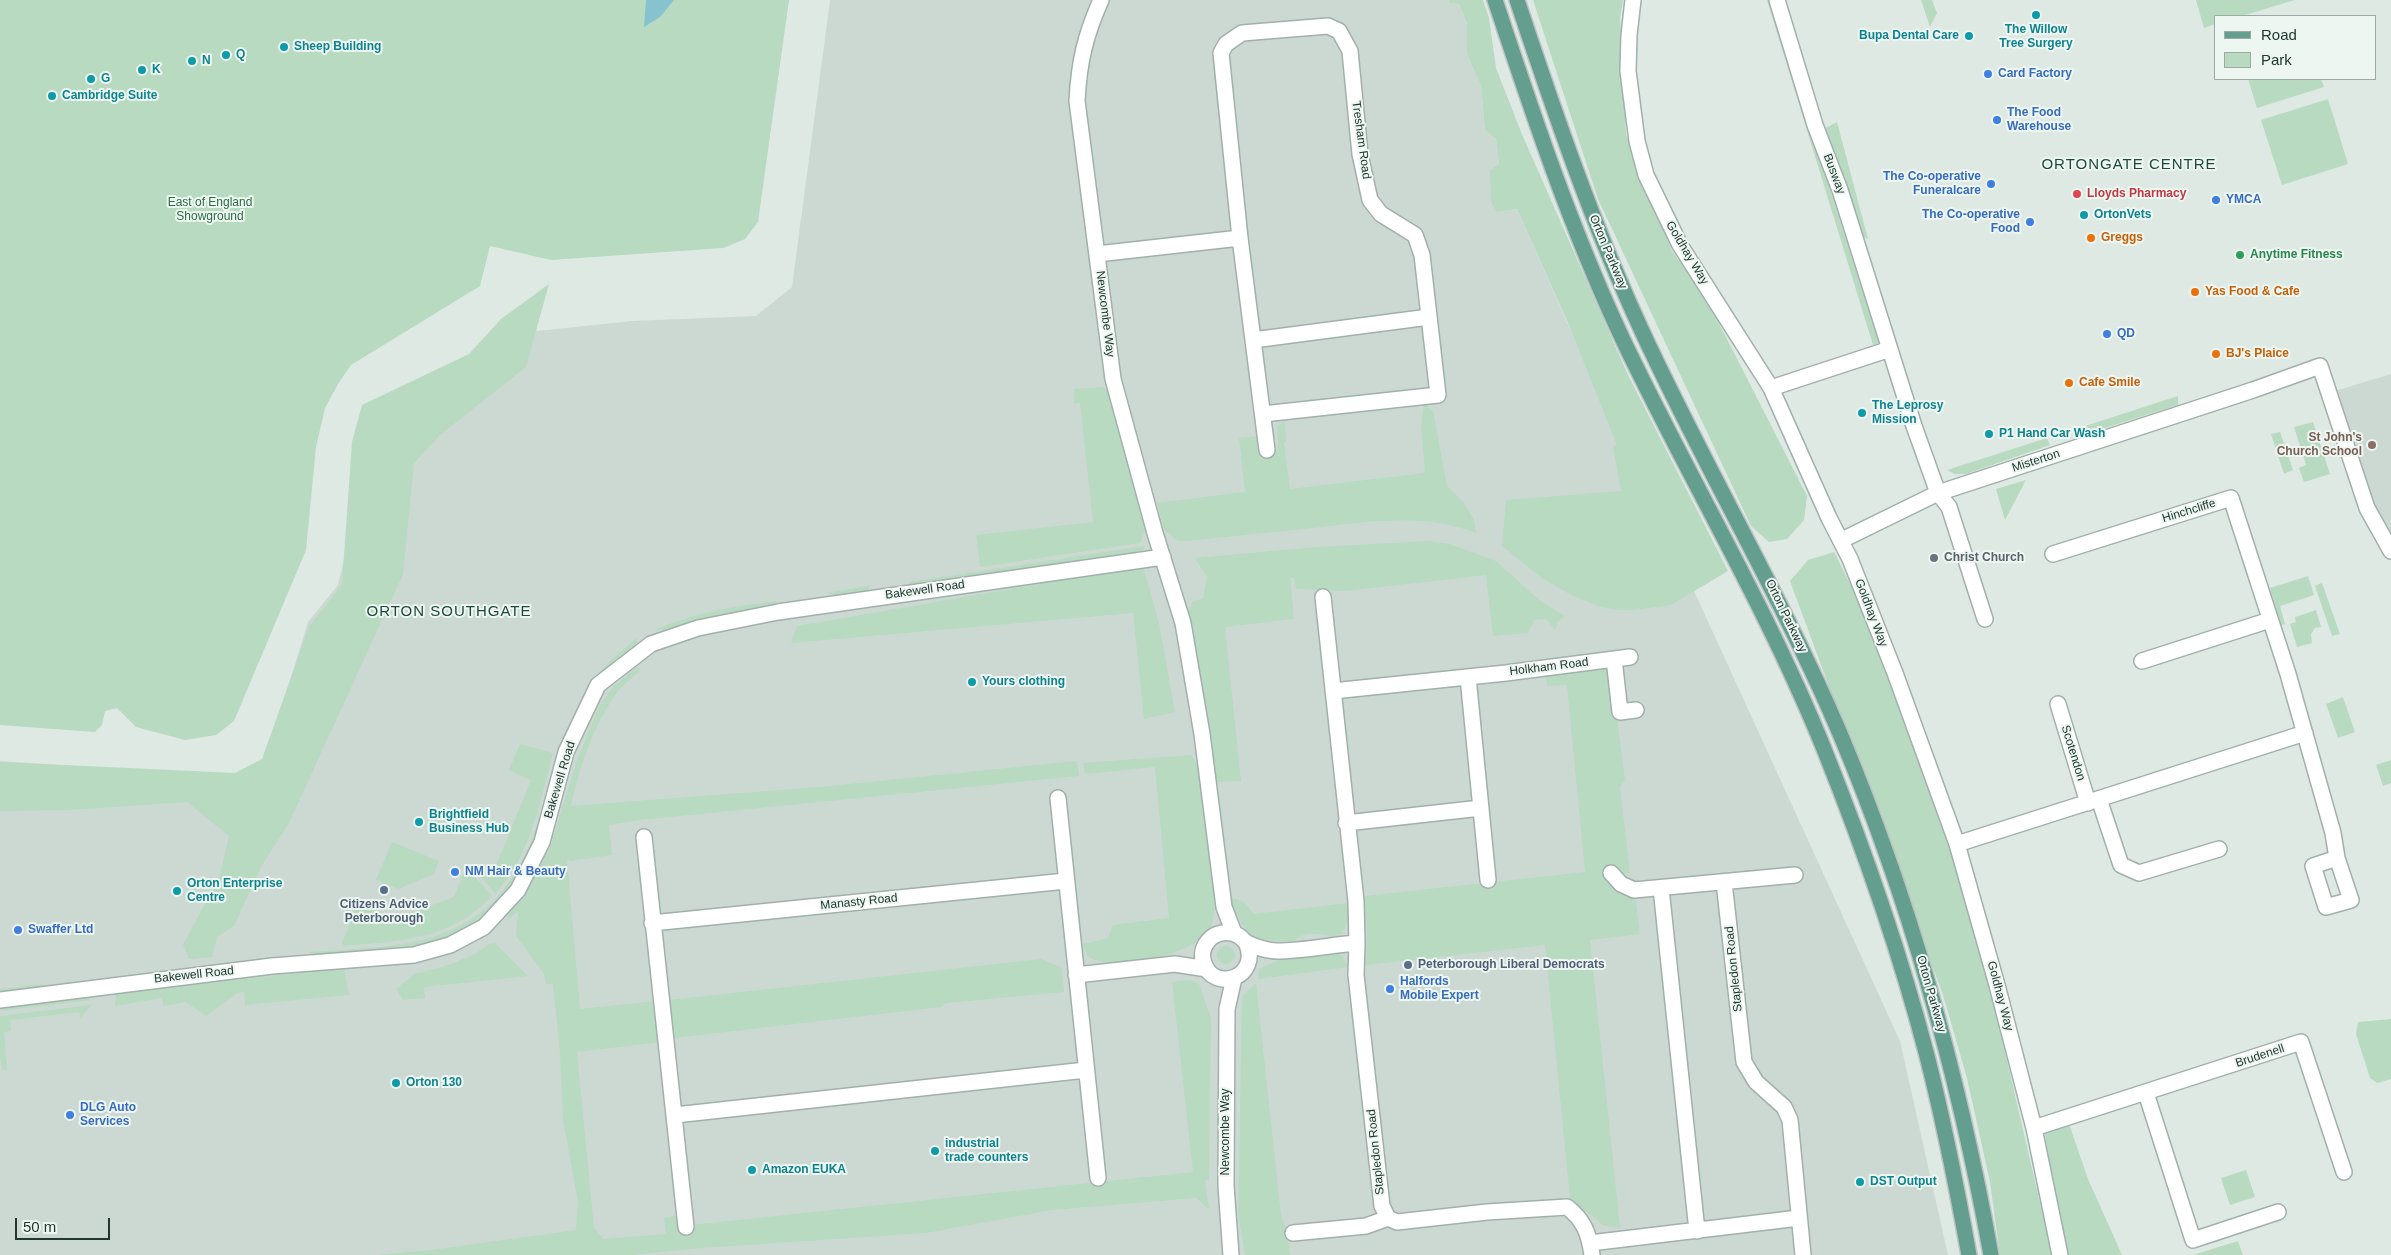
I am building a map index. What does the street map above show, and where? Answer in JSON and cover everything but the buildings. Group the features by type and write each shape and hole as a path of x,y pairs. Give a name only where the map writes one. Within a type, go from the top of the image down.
{"main road":[{"name":"Orton Parkway","path":"1495,0 1527,97 1594,274 1658,412 1729,547 1782,655 1823,746 1858,837 1904,977 1926,1054 1954,1177 1969,1255"},
{"name":"Orton Parkway","path":"1517,0 1580,182 1614,267 1677,404 1801,645 1842,738 1877,830 1907,914 1947,1050 1976,1175 1991,1255"}],"street":[{"name":"Newcombe Way","path":"1101,0 1087,32 1079,72 1077,101 1113,379 1155,533 1183,623 1202,734 1224,907"},
{"name":"Goldhay Way","path":"1633,0 1628,71 1637,141 1646,175 1680,245 1771,388 1829,518 1842,540 1895,673 1958,844 2034,1128 2060,1255"},
{"name":"Busway","path":"1777,0 1815,125 1840,190 1914,426 1938,493 1949,507 1985,619"},
{"name":"Tresham Road","path":"1263,414 1438,395 1422,255 1415,235 1381,214 1370,200 1360,154 1350,51 1340,31 1328,26 1242,33 1226,44 1222,53 1240,238 1267,450"},
{"path":"1097,254 1240,238"},
{"path":"1253,340 1429,317"},
{"path":"1771,388 1890,348"},
{"name":"Misterton","path":"1842,540 1938,493 2253,390 2320,366 2367,508 2391,551"},
{"name":"Hinchcliffe","path":"2053,554 2231,498 2305,733 2333,832 2337,858"},
{"name":"Bakewell Road","path":"0,1000 272,966 398,957 450,946 484,927 518,890 542,842 566,752 598,685 651,644 698,628 778,612 1163,557"},
{"path":"1224,907 1234,933 1246,942 1275,951 1357,943 1356,901 1346,823 1323,597"},
{"path":"2142,661 2270,620"},
{"name":"Holkham Road","path":"1333,690 1468,677 1630,657"},
{"path":"1614,659 1620,712 1636,710"},
{"path":"1468,677 1488,880"},
{"name":"Scotendon","path":"2058,704 2094,801"},
{"path":"1958,844 2305,733"},
{"path":"1058,798 1098,1178"},
{"path":"2094,801 2121,865 2139,873 2218,849"},
{"path":"1346,823 1481,808"},
{"path":"644,836 686,1227"},
{"path":"1611,873 1621,884 1634,890 1795,875"},
{"name":"Manasty Road","path":"652,923 1066,881"},
{"name":"Stapledon Road","path":"1724,882 1744,1062 1756,1082 1784,1106 1790,1120 1803,1255"},
{"path":"1661,888 1697,1230"},
{"path":"1211,973 1203,962 1209,941 1224,907"},
{"path":"1175,964 1222,932 1234,933"},
{"path":"1240,973 1250,958 1246,942"},
{"name":"Stapledon Road","path":"1357,943 1356,974 1382,1206 1388,1218"},
{"path":"1076,974 1175,964 1211,973 1226,979 1240,973 1275,951"},
{"name":"Newcombe Way","path":"1211,973 1227,1009"},
{"name":"Newcombe Way","path":"1231,1255 1226,1186 1227,1009 1240,973"},
{"name":"Brudenell","path":"2034,1128 2301,1042 2344,1172"},
{"path":"675,1115 1086,1070"},
{"path":"2146,1093 2193,1240 2278,1212"},
{"path":"1293,1234 1366,1226 1388,1218 1398,1222 1487,1212 1567,1207 1578,1216 1587,1229 1591,1249 1697,1230 1799,1218"}],"shaded area":[{"path":"830,0 1448,0 1449,3 1459,4 1467,24 1467,54 1481,86 1485,130 1496,139 1499,164 1497,212 1517,209 1682,582 1694,591 1900,1041 1948,1255 0,1255 0,761 227,776 259,781 308,622 338,585 378,412 527,332 632,321 756,316 792,287"},
{"name":"St John's Church School","path":"2391,374 2391,535 2372,499 2335,391"}],"green space":[{"name":"East of England Showground","path":"0,0 789,0 758,222 745,239 723,248 551,260 490,246 480,286 351,365 325,408 316,447 306,550 234,721 216,735 185,740 136,727 117,708 105,711 102,725 95,732 0,725"},
{"path":"1448,0 1483,0 1489,18 1496,68 1521,132 1628,375 1728,571 1671,605 1634,610 1618,610 1598,606 1573,596 1542,578 1502,546 1506,500 1621,491 1613,447 1617,445 1568,323 1517,209 1497,212 1491,202 1490,170 1499,164 1496,139 1485,130 1481,86 1467,54 1467,24 1459,4 1449,3"},
{"path":"1533,0 1623,0 1620,18 1626,135 1672,251 1705,296 1807,496 1804,520 1787,539 1769,542 1751,526 1598,199"},
{"path":"1767,0 1770,0 1879,343 1873,345"},
{"path":"1921,0 1932,0 1937,13 1930,27"},
{"path":"2196,0 2295,0 2245,15 2214,15 2214,24 2204,28"},
{"path":"2248,80 2321,80 2324,87 2257,108"},
{"path":"2328,99 2348,164 2282,185 2261,120"},
{"path":"1837,122 1868,239 1860,235 1824,129"},
{"path":"549,284 526,367 440,435 414,463 403,574 289,823 262,865 234,926 217,937 212,957 189,959 183,945 220,875 229,836 187,802 70,810 0,811 0,762 235,773 262,759 309,627 342,584 352,442 362,405 469,354 501,319"},
{"path":"1104,387 1110,396 1139,503 1147,524 1140,543 980,567 976,535 1093,522 1080,403 1074,404 1074,389"},
{"path":"2178,396 2178,405 2082,435 2079,428"},
{"path":"1424,403 1433,411 1447,486 1464,503 1474,520 1476,533 1436,523 1395,520 1187,541 1178,541 1164,529 1157,503 1245,492 1239,438 1260,436 1264,452 1278,450 1277,427 1285,420 1286,442 1284,442 1290,489 1425,473 1421,425"},
{"path":"2313,422 2330,474 2304,482 2299,468 2306,465 2294,427"},
{"path":"2280,432 2293,470 2284,474 2271,434"},
{"path":"2047,438 2050,445 1966,474 1955,474 1947,470"},
{"path":"2026,480 2005,520 1996,489"},
{"path":"1429,541 1450,544 1496,561 1539,600 1565,616 1558,621 1555,630 1546,619 1534,620 1528,633 1493,636 1486,575 1346,591 1296,589 1294,578 1290,577 1294,619 1225,627 1241,781 1215,782 1205,701 1187,614 1193,601 1203,599 1207,577 1195,558 1317,547"},
{"path":"1144,546 1144,549 1136,553 909,587 909,582"},
{"path":"1834,552 1895,673 1957,844 2052,1255 2000,1255 1990,1182 1967,1078 1943,995 1790,581 1808,560"},
{"path":"1143,566 1159,623 1175,712 1144,719 1133,613 791,643 797,626"},
{"path":"2308,576 2314,595 2280,606 2285,624 2281,625 2270,588"},
{"path":"2322,583 2340,634 2332,636 2315,586"},
{"path":"869,586 869,592 843,596 826,593"},
{"path":"777,601 773,606 688,622 665,631 657,629 701,614"},
{"path":"2316,610 2321,627 2315,628 2311,634 2312,643 2297,647 2290,624 2296,622 2295,617"},
{"path":"637,638 637,645 569,734 559,740 567,730 590,684 609,663"},
{"path":"1610,665 1625,780 1620,787 1630,873 1605,875 1615,888 1635,897 1640,934 1590,940 1620,1228 1603,1225 1570,1198 1545,945 1366,965 1367,930 1364,896 1585,872 1567,685 1547,686 1546,672"},
{"path":"637,667 640,670 615,695 600,721 578,777 571,806 819,787 1077,761 1079,776 640,820 609,825 612,855 570,861 567,859 580,1009 656,1001 661,1042 577,1052 594,1228 603,1239 666,1234 664,1218 679,1215 681,1226 1193,1172 1172,982 1190,980 1199,984 1211,1019 1209,1180 1205,1180 1209,1209 1196,1198 1052,1210 926,1233 702,1248 632,1255 377,1255 431,1250 576,1230 578,1202 563,1120 560,1054 553,984 546,984 544,974 516,936 518,911 508,920 508,913 526,892 550,848 577,760 599,707 612,688"},
{"path":"2343,697 2355,732 2338,738 2326,704"},
{"path":"520,744 553,753 533,828 526,845 507,878 495,893 471,865 493,873 531,780 509,770"},
{"path":"1191,755 1200,769 1212,854 1214,903 1213,921 1209,932 1199,941 1167,955 1128,962 1111,963 1095,960 1087,956 1083,944 1108,938 1113,925 1169,918 1155,767 1085,774 1083,763"},
{"path":"556,758 559,765 547,812 539,839 530,858 506,894 492,910 476,923 458,935 438,943 417,948 315,956 308,952 408,943 438,935 465,923 490,905 511,880 529,846 541,813"},
{"path":"2391,760 2391,783 2383,786 2376,765"},
{"path":"392,842 439,861 434,874 398,889 376,880"},
{"path":"466,867 492,896 476,911 459,922 441,930 403,940 341,946 358,903 394,919 454,897"},
{"path":"1229,897 1244,902 1254,914 1348,903 1347,921 1343,931 1337,935 1303,935 1294,941 1266,940 1251,935 1246,930"},
{"path":"495,943 528,976 424,987 425,998 403,1000 396,989 414,974 449,965 475,954 489,944"},
{"path":"1226,946 1232,949 1235,955 1232,961 1226,964 1220,961 1217,955 1220,949"},
{"path":"1332,952 1341,955 1349,967 1258,979 1259,969 1285,957"},
{"path":"1041,959 1062,968 1064,992 946,1003 941,1007 674,1038 669,1000"},
{"path":"344,968 349,995 245,1005 244,992 237,993 206,1016 186,1002 163,1006 162,998 115,1006 116,993"},
{"path":"1256,983 1281,1215 1287,1231 1290,1255 1245,1255 1238,1214 1242,997"},
{"path":"43,984 37,988 0,993 0,989"},
{"path":"83,995 91,1000 0,1011 0,1006"},
{"path":"91,1005 81,1018 79,1012 10,1020 11,1031 4,1032 7,1070 2,1070 0,1016"},
{"path":"2391,1019 2391,1079 2377,1083 2370,1078 2356,1034 2358,1022"},
{"path":"2069,1124 2088,1179 2122,1255 2068,1255 2060,1225 2045,1135 2048,1129"},
{"path":"2246,1170 2255,1197 2230,1205 2221,1178"},
{"path":"2238,1241 2243,1255 2193,1255"}],"water":[{"path":"646,0 674,0 660,17 644,27"}],"place":[{"name":"The Willow Tree Surgery","path":"2036,15"},
{"name":"Bupa Dental Care","path":"1969,36"},
{"name":"Sheep Building","path":"284,47"},
{"name":"Q","path":"226,55"},
{"name":"N","path":"192,61"},
{"name":"K","path":"142,70"},
{"name":"Card Factory","path":"1988,74"},
{"name":"G","path":"91,79"},
{"name":"Cambridge Suite","path":"52,96"},
{"name":"The Food Warehouse","path":"1997,120"},
{"name":"The Co-operative Funeralcare","path":"1991,184"},
{"name":"Lloyds Pharmacy","path":"2077,194"},
{"name":"YMCA","path":"2216,200"},
{"name":"OrtonVets","path":"2084,215"},
{"name":"The Co-operative Food","path":"2030,222"},
{"name":"Greggs","path":"2091,238"},
{"name":"Anytime Fitness","path":"2240,255"},
{"name":"Yas Food & Cafe","path":"2195,292"},
{"name":"QD","path":"2107,334"},
{"name":"BJ's Plaice","path":"2216,354"},
{"name":"Cafe Smile","path":"2069,383"},
{"name":"The Leprosy Mission","path":"1862,413"},
{"name":"P1 Hand Car Wash","path":"1989,434"},
{"name":"St John's Church School","path":"2372,445"},
{"name":"Christ Church","path":"1934,558"},
{"name":"Yours clothing","path":"972,682"},
{"name":"Brightfield Business Hub","path":"419,822"},
{"name":"NM Hair & Beauty","path":"455,872"},
{"name":"Citizens Advice Peterborough","path":"384,890"},
{"name":"Orton Enterprise Centre","path":"177,891"},
{"name":"Swaffer Ltd","path":"18,930"},
{"name":"Peterborough Liberal Democrats","path":"1408,965"},
{"name":"Halfords Mobile Expert","path":"1390,989"},
{"name":"Orton 130","path":"396,1083"},
{"name":"DLG Auto Services","path":"70,1115"},
{"name":"industrial trade counters","path":"935,1151"},
{"name":"Amazon EUKA","path":"752,1170"},
{"name":"DST Output","path":"1860,1182"}],"district":[{"name":"ORTONGATE CENTRE","path":"2129,165"},
{"name":"ORTON SOUTHGATE","path":"449,612"}]}
